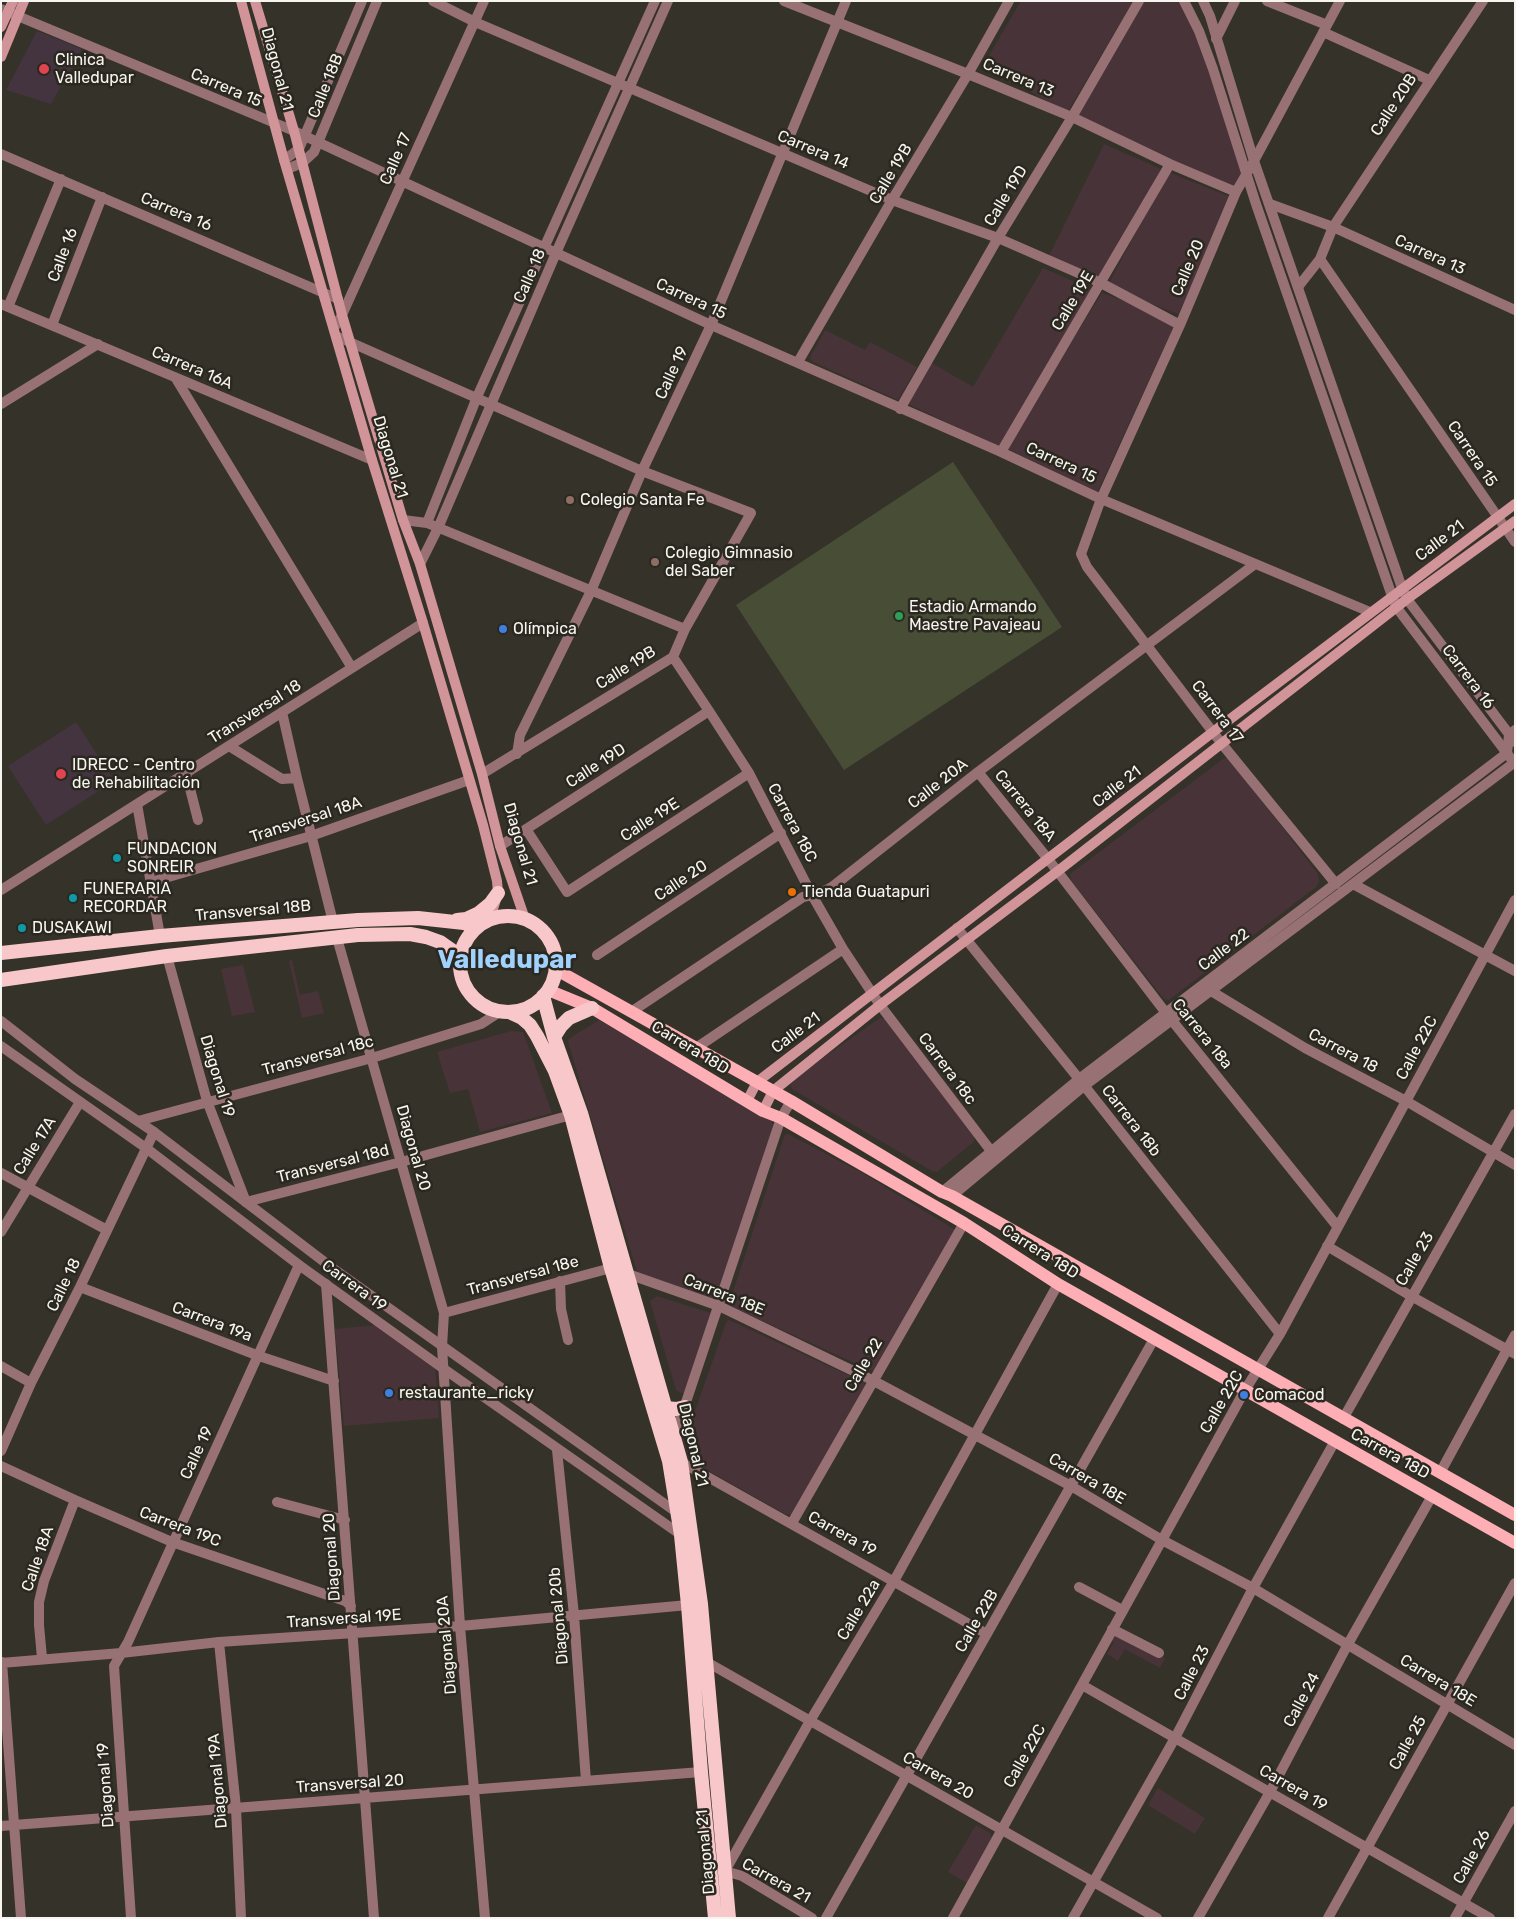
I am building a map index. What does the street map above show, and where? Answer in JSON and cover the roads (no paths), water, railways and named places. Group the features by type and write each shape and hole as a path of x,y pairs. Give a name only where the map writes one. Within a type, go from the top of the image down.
{"highway":[{"path":"452,921 466,919 479,913 490,904 498,893"},
{"path":"505,916 525,919 536,925 548,939 555,956 556,969 546,993 533,1004 522,1010 505,1012 489,1008 478,1002 469,993 463,982 460,956 466,940 481,924 505,916"},
{"name":"Transversal 18B","path":"1,954 160,936 333,922 418,918 481,924"},
{"path":"1,980 167,956 337,938 410,934 440,942 460,956"},
{"name":"Diagonal 21","path":"546,993 554,1037 581,1113 626,1274 675,1436 676,1512 681,1535 688,1605 715,1918"},
{"path":"554,1037 569,1018 592,1008"},
{"name":"Diagonal 21","path":"505,1012 522,1018 530,1025 555,1071 571,1115 611,1268 675,1461 690,1522 701,1604 704,1661 729,1918"},
{"path":"666,1408 676,1409 685,1407"}],"main road":[{"path":"1,27 13,1"},
{"path":"1,57 9,12 24,1"},
{"name":"Diagonal 21","path":"241,1 274,124 372,460 424,623 497,881 498,893"},
{"name":"Diagonal 21","path":"255,1 299,149 342,315 403,520 420,564 482,774 500,846 525,919"},
{"name":"Calle 21","path":"747,1101 757,1082 1370,612 1515,504"},
{"name":"Calle 21","path":"762,1110 773,1091 880,1005 1058,871 1408,599 1515,521"},
{"path":"481,924 493,909 498,893"},
{"name":"Carrera 18D","path":"556,969 773,1091 947,1194 1515,1516"},
{"name":"Carrera 18D","path":"546,993 592,1008 762,1110 781,1118 964,1224 1058,1284 1515,1543"}],"street":[{"name":"Calle 18B","path":"299,149 362,1"},
{"name":"Calle 18B","path":"286,164 302,162 311,156 319,142 377,1"},
{"name":"Carrera 14","path":"433,1 475,22 892,200 998,238 1101,283 1180,325"},
{"name":"Calle 17","path":"335,332 484,1"},
{"name":"Calle 18","path":"427,523 478,397 655,1"},
{"name":"Calle 18","path":"420,564 438,528 556,253 668,1"},
{"name":"Carrera 13","path":"784,1 1072,117 1170,164 1236,192"},
{"name":"Calle 19","path":"517,754 520,735 591,591 642,471 711,325 846,1"},
{"name":"Calle 19B","path":"798,362 1009,1"},
{"name":"Calle 19D","path":"900,409 998,238 1072,117 1139,1"},
{"name":"Carrera 16","path":"1184,1 1206,50 1246,174 1397,608 1515,763"},
{"name":"Carrera 16","path":"1203,1 1254,161 1402,588 1408,599 1513,736"},
{"path":"1216,39 1235,1"},
{"path":"1267,1 1429,80"},
{"name":"Calle 20","path":"1081,554 1101,499 1180,325 1236,192 1340,1"},
{"name":"Calle 20B","path":"1298,287 1320,259 1333,227 1483,1"},
{"name":"Carrera 15","path":"9,12 319,142 711,325 1001,452 1101,499 1370,612"},
{"path":"286,164 299,149"},
{"name":"Carrera 16","path":"1,154 338,299"},
{"name":"Calle 19E","path":"1001,452 1170,164"},
{"path":"5,305 61,179"},
{"name":"Calle 16","path":"52,325 102,197"},
{"name":"Carrera 13","path":"1270,204 1333,227 1515,310"},
{"name":"Carrera 15","path":"1320,259 1515,542"},
{"name":"Carrera 16A","path":"5,305 372,460"},
{"path":"335,332 350,341 478,397 491,405 642,471"},
{"path":"1,404 98,344"},
{"path":"175,377 352,668"},
{"name":"Calle 19B","path":"482,774 673,657 685,629 750,513 642,471"},
{"path":"403,520 427,523 685,629"},
{"name":"Carrera 17","path":"1081,554 1087,567 1222,744 1336,884"},
{"name":"Calle 20A","path":"631,1012 803,897 832,887 978,772 1255,564"},
{"name":"Transversal 18","path":"1,890 424,623"},
{"name":"Carrera 18C","path":"673,657 749,774 812,895 843,949 880,1005"},
{"name":"Calle 19D","path":"500,846 709,711"},
{"path":"282,712 333,922"},
{"path":"1507,753 1513,736"},
{"path":"230,746 282,779 297,778"},
{"name":"Calle 22","path":"947,1194 991,1151 1169,1017 1336,884 1507,753"},
{"name":"Calle 22","path":"1169,1017 1211,991 1515,763"},
{"name":"Carrera 18A","path":"978,772 1048,859"},
{"path":"186,773 198,820"},
{"name":"Calle 19E","path":"526,829 567,892 749,774"},
{"name":"Transversal 18A","path":"150,882 311,836 469,780"},
{"path":"137,804 160,936"},
{"name":"Calle 20","path":"597,955 781,833"},
{"name":"Carrera 18a","path":"1048,859 1169,1017 1337,1226"},
{"path":"1353,884 1515,971"},
{"name":"Calle 22C","path":"953,1918 1244,1390 1280,1334 1484,954 1515,900"},
{"name":"Carrera 18b","path":"957,928 1280,1334"},
{"name":"Diagonal 20","path":"337,938 444,1313 442,1348 444,1370"},
{"path":"696,1048 843,949"},
{"name":"Diagonal 19","path":"167,956 208,1101 246,1202"},
{"name":"Carrera 18","path":"1211,991 1305,1048 1406,1101 1515,1165"},
{"name":"Carrera 18c","path":"880,1005 991,1151"},
{"name":"Transversal 18c","path":"138,1121 372,1058 481,1024 505,1012"},
{"name":"Carrera 19","path":"1,1021 75,1079 154,1132 331,1267 442,1348 690,1522"},
{"name":"Carrera 19","path":"1,1046 146,1148 299,1265 444,1370 693,1543"},
{"name":"Calle 22","path":"947,1194 1082,1083"},
{"path":"675,1436 781,1118 790,1101"},
{"name":"Calle 17A","path":"1,1232 80,1102"},
{"name":"Calle 23","path":"1343,1419 1410,1296 1515,1114"},
{"name":"Transversal 18d","path":"246,1202 571,1115"},
{"name":"Calle 18","path":"1,1451 31,1383 80,1287 154,1132"},
{"path":"1,1173 107,1230"},
{"name":"Calle 22","path":"792,1523 872,1380 964,1224"},
{"path":"1327,1246 1410,1296 1510,1352"},
{"name":"Calle 19","path":"121,1653 259,1356 299,1265"},
{"name":"Carrera 18E","path":"611,1268 719,1306 872,1380 976,1434 1071,1486 1162,1540 1253,1588 1515,1744"},
{"name":"Transversal 18e","path":"444,1313 611,1268"},
{"path":"560,1281 561,1308 568,1340"},
{"name":"Diagonal 20","path":"326,1284 374,1918"},
{"name":"Calle 22a","path":"725,1871 810,1721 894,1581 1058,1284"},
{"name":"Carrera 19a","path":"80,1287 259,1356 334,1381"},
{"path":"1440,1473 1510,1352 1515,1335"},
{"name":"Calle 22B","path":"826,1918 1154,1339"},
{"path":"1,1366 31,1383"},
{"name":"Diagonal 20A","path":"444,1370 460,1626 485,1918"},
{"name":"Calle 23","path":"1073,1918 1175,1738 1253,1588 1336,1442"},
{"name":"Diagonal 20b","path":"558,1450 574,1615 586,1781"},
{"name":"Carrera 19","path":"675,1461 792,1523 987,1634"},
{"name":"Carrera 19C","path":"1,1466 172,1542 345,1601 351,1606"},
{"name":"Calle 24","path":"1198,1918 1270,1792 1348,1644 1432,1496"},
{"name":"Calle 18A","path":"42,1658 39,1602 44,1581 75,1500"},
{"path":"277,1502 345,1520"},
{"name":"Calle 25","path":"1328,1918 1515,1583"},
{"path":"1079,1587 1122,1610"},
{"name":"Transversal 19E","path":"2,1662 121,1653 219,1642 460,1626 688,1605"},
{"path":"1112,1629 1159,1654"},
{"name":"Diagonal 19A","path":"219,1642 236,1808 241,1918"},
{"name":"Diagonal 19","path":"121,1653 114,1666 131,1918"},
{"name":"Carrera 20","path":"704,1661 1157,1918"},
{"path":"2,1662 21,1918"},
{"name":"Carrera 19","path":"1082,1685 1490,1918"},
{"name":"Transversal 20","path":"1,1826 701,1772"},
{"name":"Calle 26","path":"1455,1918 1515,1811"},
{"name":"Carrera 21","path":"725,1871 742,1876 812,1918"}],"place":[{"name":"Clinica Valledupar","path":"44,69"},
{"name":"Colegio Santa Fe","path":"570,500"},
{"name":"Colegio Gimnasio del Saber","path":"655,562"},
{"name":"Estadio Armando Maestre Pavajeau","path":"899,616"},
{"name":"Olímpica","path":"503,629"},
{"name":"IDRECC - Centro de Rehabilitación","path":"61,774"},
{"name":"FUNDACION SONREIR","path":"117,858"},
{"name":"Tienda Guatapuri","path":"792,892"},
{"name":"FUNERARIA RECORDAR","path":"73,898"},
{"name":"DUSAKAWI","path":"22,928"},
{"name":"restaurante_ricky","path":"389,1393"},
{"name":"Comacod","path":"1244,1395"}],"district":[{"name":"Valledupar","path":"507,960"}]}
